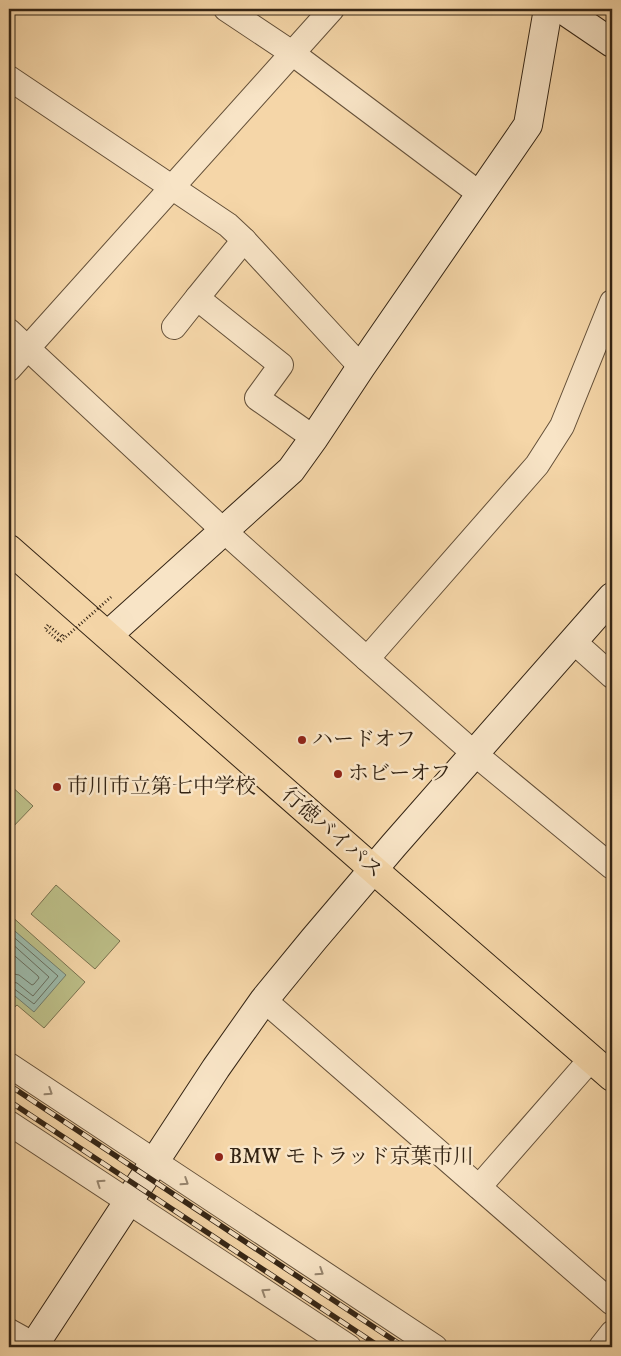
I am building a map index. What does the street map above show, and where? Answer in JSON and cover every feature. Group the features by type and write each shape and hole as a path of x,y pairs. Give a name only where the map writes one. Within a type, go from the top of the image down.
{"main road":[{"name":"行徳バイパス","path":"9,549 612,1077"}],"street":[{"path":"226,9 292,53 480,194"},
{"path":"9,370 332,9"},
{"path":"108,636 290,470 314,438 528,125 548,9"},
{"path":"562,9 612,43"},
{"path":"9,78 228,225 361,367"},
{"path":"174,327 244,240"},
{"path":"197,298 281,364 257,398 314,438"},
{"path":"367,659 536,464 562,426 612,302"},
{"path":"9,331 224,531 367,659 475,754 612,867"},
{"path":"9,1331 35,1347 216,1068 264,1000 373,869 612,597"},
{"path":"573,641 612,676"},
{"path":"264,1000 612,1303"},
{"path":"479,1187 592,1059"},
{"path":"9,1065 435,1347"},
{"path":"9,1123 349,1347"},
{"path":"601,1347 612,1333"}],"path":[{"path":"63,635 48,625 45,629 60,642 111,597"}],"green space":[{"path":"9,784 33,806 9,831"},
{"path":"56,885 120,941 95,969 31,914"},
{"path":"9,914 85,982 44,1028 17,1005 9,1012"}],"water":[{"path":"9,926 66,975 34,1012 9,991"}],"railway":[{"path":"9,1085 404,1347"},
{"path":"9,1101 380,1347"}],"place":[{"name":"ハードオフ","path":"302,740"},
{"name":"ホビーオフ","path":"338,774"},
{"name":"市川市立第七中学校","path":"57,787"},
{"name":"BMW モトラッド京葉市川","path":"219,1157"}]}
